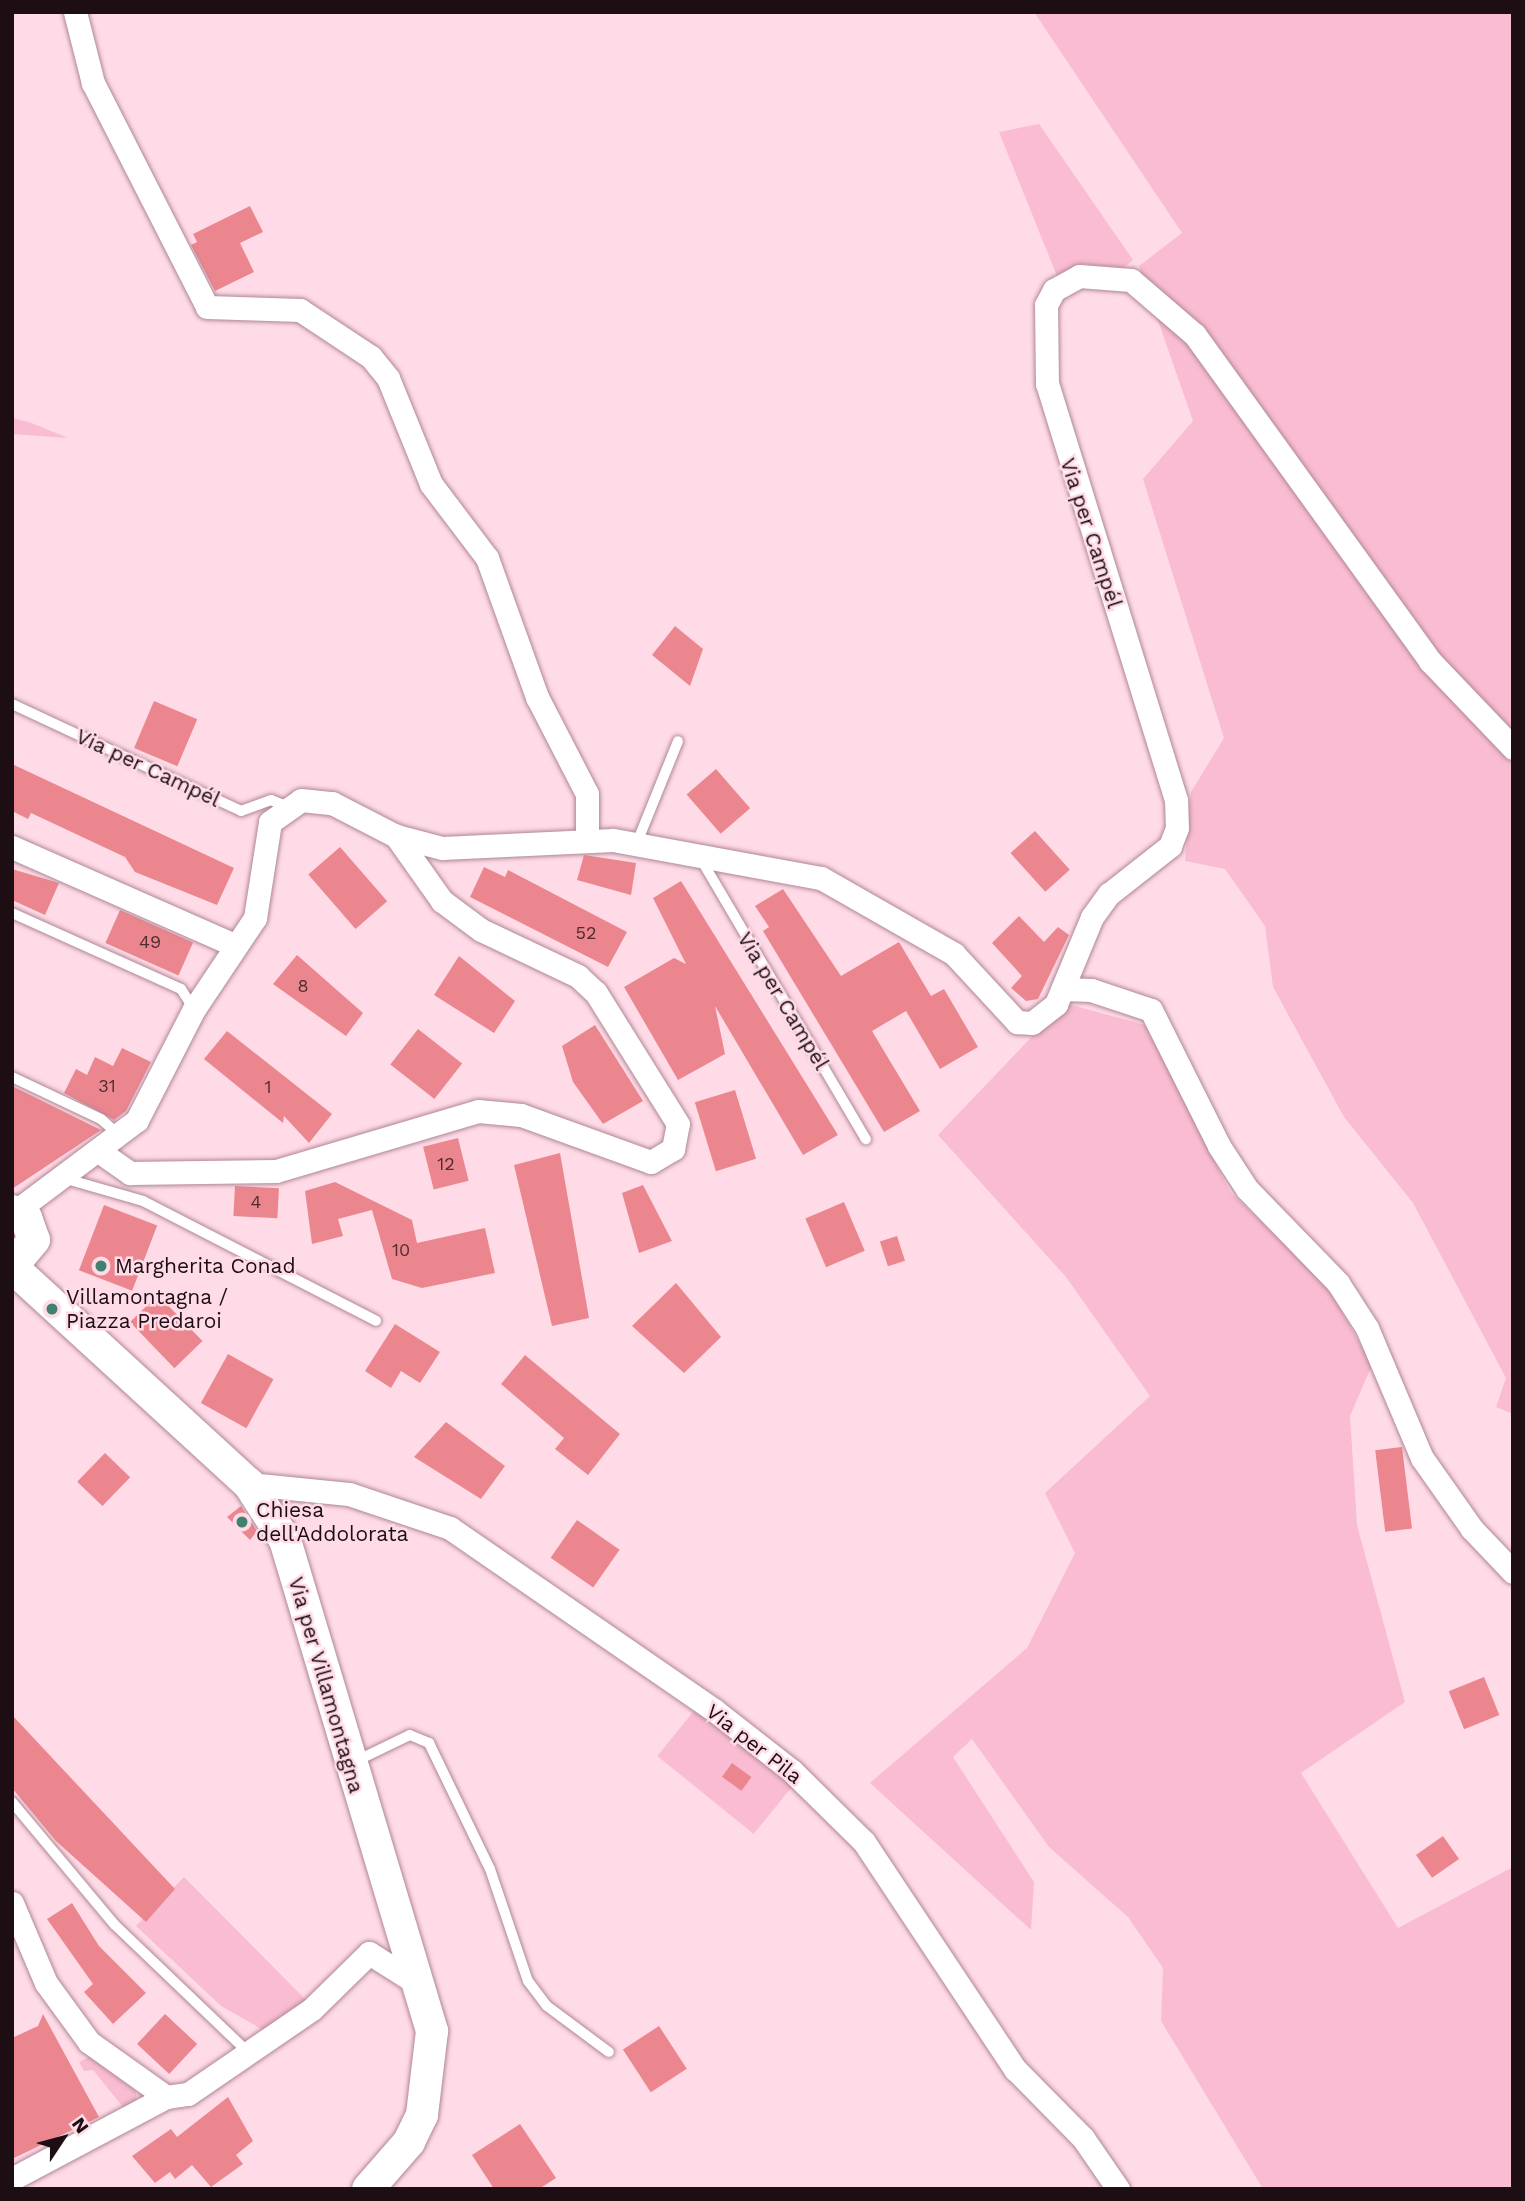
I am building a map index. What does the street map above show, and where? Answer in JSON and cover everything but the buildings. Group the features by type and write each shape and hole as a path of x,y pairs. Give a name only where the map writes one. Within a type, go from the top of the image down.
{"street":[{"path":"75,12 93,83 208,307 299,310 371,357 388,378 431,484 487,558 537,697 587,794 587,839"},
{"name":"Via per Campél","path":"286,806 313,799 332,803 396,836 460,850 587,839 636,845 702,861 845,886 966,963 1017,1022 1032,1023 1063,989 1091,918 1109,894 1170,846 1177,828 1176,800 1047,384 1046,305 1068,281 1097,274 1131,280 1195,335 1422,651 1513,748"},
{"path":"12,1266 34,1240 14,1211 100,1152 120,1135 153,1095 194,1009 234,945 255,918 263,837 286,806"},
{"name":"Via per Campél","path":"100,1152 130,1173 276,1171 478,1111 522,1115 652,1162 673,1149 678,1124 596,993 578,976 481,930 442,901 396,836"},
{"path":"12,847 234,945"},
{"path":"1063,989 1091,990 1151,1010 1219,1146 1247,1189 1338,1283 1367,1328 1422,1458 1472,1530 1513,1572"},
{"name":"Via per Villamontagna","path":"12,1266 249,1484 285,1540 348,1765 421,1985 432,2031 422,2115 409,2143 368,2189"},
{"name":"Via per Pila","path":"249,1484 349,1494 450,1528 714,1710 792,1772 864,1842 1015,2069 1083,2138 1118,2189"},
{"path":"12,1903 46,1983 89,2042 166,2097"},
{"path":"12,2179 166,2097 188,2094 312,2009 369,1953 421,1985"}],"lane":[{"name":"Via per Campél","path":"12,704 241,811 271,800 286,806"},
{"path":"636,845 678,741"},
{"name":"Via per Campél","path":"702,861 866,1139"},
{"path":"12,914 181,989 194,1009"},
{"path":"12,1077 101,1119 120,1135"},
{"path":"63,1178 143,1201 376,1321"},
{"path":"348,1765 410,1735 429,1743 490,1869 528,1981 547,2006 609,2052"},
{"path":"12,1802 115,1925 248,2053"}],"shaded area":[{"path":"1034,12 1513,12 1513,1414 1496,1407 1506,1378 1413,1203 1344,1117 1273,987 1265,926 1225,869 1185,861 1191,792 1224,738 1143,479 1193,421 1139,266 1182,233"},
{"path":"1039,124 1133,260 1123,268 1083,264 1057,276 999,132"},
{"path":"12,418 29,422 68,438 12,434"},
{"path":"1064,1003 1145,1025 1230,1192 1326,1284 1372,1365 1350,1416 1357,1525 1405,1702 1301,1773 1398,1928 1513,1867 1513,2189 1263,2189 1161,2021 1163,1968 1128,1917 1049,1847 972,1739 953,1757 1034,1882 1031,1930 870,1783 1027,1648 1075,1553 1045,1493 1150,1396 1066,1277 938,1135"},
{"path":"697,1707 793,1785 754,1834 657,1756"},
{"path":"184,1877 306,2000 267,2032 221,2006 136,1926"},
{"path":"89,2057 136,2091 137,2103 127,2112 93,2070 84,2071 79,2062"}],"place":[{"name":"Margherita Conad","path":"101,1266"},
{"name":"Villamontagna / Piazza Predaroi","path":"52,1309"},
{"name":"Chiesa dell'Addolorata","path":"242,1522"}]}
